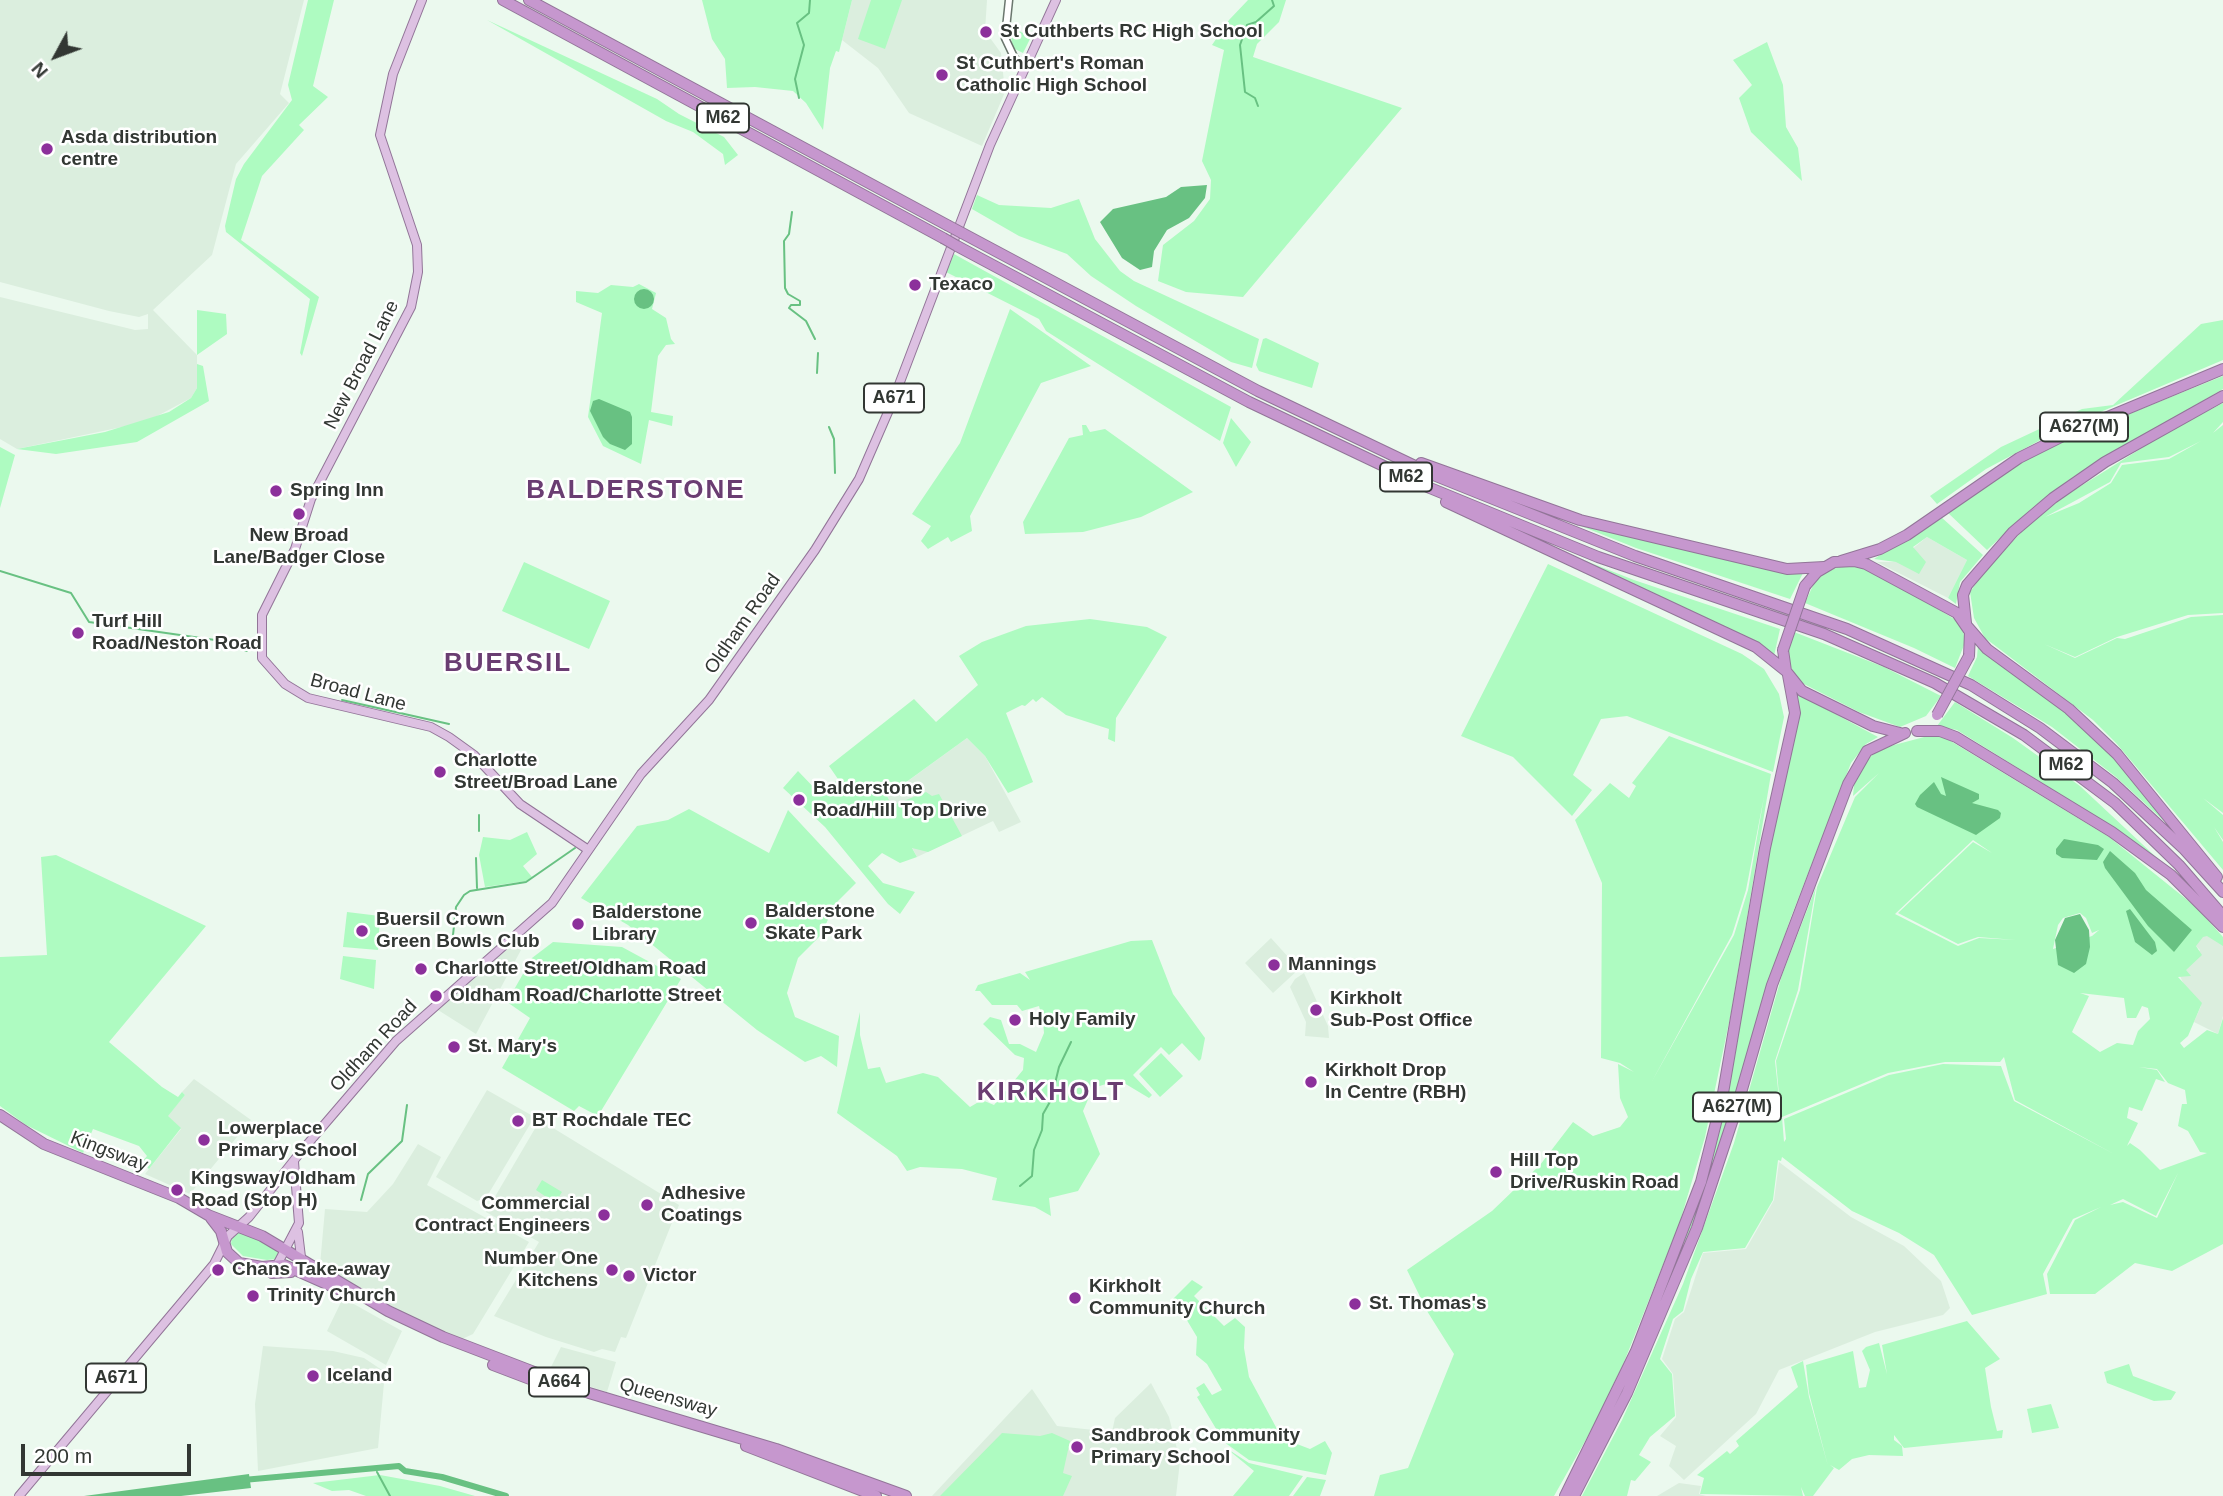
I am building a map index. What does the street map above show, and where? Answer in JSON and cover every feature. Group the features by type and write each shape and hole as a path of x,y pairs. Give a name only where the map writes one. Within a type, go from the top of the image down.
{"highway":[{"name":"M62","path":"503,0 957,246 1330,442 1429,493 1756,647 1787,673"},
{"name":"M62","path":"528,0 1258,391 1357,440 1533,517 1646,560 1837,625 1971,685 2040,728 2113,783 2183,848 2223,892"},
{"name":"A627(M)","path":"1564,1496 1636,1351 1700,1182 1722,1099 1765,848 1795,713 1783,650 1805,586 1824,567 1880,549 2019,458 2069,433 2223,369"},
{"name":"A627(M)","path":"1574,1496 1627,1393 1697,1228 1736,1110 1772,985 1848,784 1867,751 1905,733 1917,731 1937,715 1969,656 1971,638 1966,624 1963,595 1980,567 2002,545 2053,498 2105,462 2223,396"},
{"name":"M62","path":"1357,440 1580,520 1787,569 1824,567"},
{"name":"M62","path":"1330,442 1489,513 1598,557 1824,634 1936,683 2024,735 2115,803 2179,865 2223,916"},
{"path":"1841,561 1870,566 1952,608 1966,624"},
{"name":"M62","path":"1966,624 1987,649 2069,709 2117,754 2223,884"},
{"name":"A627(M)","path":"1787,673 1799,688 1817,698 1881,729 1905,733"},
{"name":"M62","path":"1917,731 1940,732 1956,737 2092,819 2171,875 2223,927"},
{"name":"Kingsway","path":"0,1115 44,1144 179,1198 208,1215 239,1226"},
{"path":"208,1215 220,1231 227,1252 238,1262"},
{"name":"Queensway","path":"239,1226 287,1249 418,1326 518,1368 631,1406 776,1449 906,1496"},
{"name":"Queensway","path":"238,1262 312,1275 417,1333 515,1374 590,1400 738,1443 876,1496"}],"main road":[{"name":"New Broad Lane","path":"311,499 411,307 418,272 417,244 380,135 393,74 422,0"},
{"name":"Oldham Road","path":"19,1495 214,1264 223,1242 276,1184 396,1041 552,903 641,774 709,700 815,550 859,479 1024,68 1056,0"},
{"name":"Broad Lane","path":"311,499 295,549 262,615 262,658 285,684 308,698 430,727 449,737 474,755 520,804 587,849"},
{"path":"295,1159 294,1184 301,1257"},
{"path":"276,1184 286,1180 294,1184"},
{"path":"275,1268 298,1229"},
{"path":"214,1264 224,1260 238,1262"}],"street":[{"path":"1009,0 1005,38 1014,57 1024,68"}],"shaded area":[{"path":"0,0 304,0 280,94 289,103 236,164 212,255 153,310 197,355 197,388 191,398 146,422 17,449 0,439 0,297 135,330 148,329 148,314 139,317 109,311 0,282"},
{"path":"308,0 334,0 313,86 328,97 299,125 304,130 262,176 241,240 319,297 302,356 300,353 310,299 226,232 225,226 236,179 244,164 292,100 288,85"},
{"path":"702,0 852,0 839,52 836,51 830,68 823,130 806,103 793,91 755,87 727,88 725,59 712,39"},
{"name":"St Cuthbert's Roman Catholic High School","path":"852,0 987,0 985,31 1001,53 1005,92 982,146 909,113 878,68 842,40"},
{"path":"871,0 902,0 885,49 858,39"},
{"path":"1248,0 1286,0 1279,22 1257,44 1253,57 1402,108 1243,297 1186,292 1158,281 1163,245 1194,221 1210,199 1211,180 1202,161 1224,50 1212,45 1229,20"},
{"path":"487,20 657,99 679,114 724,137 738,155 725,165 723,154 693,132 666,121"},
{"path":"1009,26 1031,37 1023,53 1013,48"},
{"path":"1767,42 1783,85 1786,127 1798,148 1802,181 1751,132 1739,98 1752,85 1733,60"},
{"path":"1207,185 1205,198 1189,218 1167,230 1154,251 1152,267 1140,270 1122,258 1100,222 1113,209 1166,197 1181,187"},
{"path":"977,195 999,205 1051,208 1079,199 1095,239 1120,271 1134,281 1259,339 1252,368 1231,362 1136,306 1091,276 1067,254 1019,236 972,209"},
{"path":"954,254 1231,407 1220,441 1046,331 1039,319 946,272"},
{"path":"639,284 656,293 652,309 666,318 671,339 675,344 666,345 658,356 651,412 673,416 672,426 649,420 641,464 603,446 588,417 602,313 576,302 576,291 598,293 611,285 633,287"},
{"path":"644,289 651,292 654,299 651,306 644,309 637,306 634,299 637,292"},
{"path":"1010,309 1091,366 1041,383 970,516 972,531 951,542 948,537 928,549 921,541 931,526 912,514 960,443"},
{"path":"197,310 226,314 227,334 197,355"},
{"path":"2223,320 2223,360 2065,427 1986,469 1937,504 1930,496 2001,447 2082,409 2113,405 2201,324"},
{"path":"1266,338 1319,363 1312,388 1259,371 1256,365 1263,339"},
{"path":"197,364 203,366 209,401 137,442 56,454 17,449 105,432 169,412 191,398 197,388"},
{"path":"2223,376 2223,389 2073,477 2032,508 1987,550 1946,511 2001,473 2057,443"},
{"path":"599,399 630,412 632,444 625,450 610,444 603,437 590,411 593,401"},
{"path":"2223,403 2223,422 2213,433 2223,425 2223,613 2188,615 2117,637 2075,657 2044,644 2075,658 2117,638 2125,639 2191,617 2223,615 2223,813 2203,798 2223,815 2223,840 2214,827 2223,842 2223,870 2117,744 2093,720 1985,638 1974,618 1970,592 1985,571 2030,523 2065,496 2169,431","holes":["2201,441 2169,459 2122,465 2111,483 2079,503 2045,517 2110,482 2121,463 2169,457"]},
{"path":"1231,418 1251,442 1236,467 1223,443"},
{"path":"1082,425 1086,425 1090,432 1105,429 1193,492 1141,517 1083,532 1025,534 1023,522 1069,438 1083,435"},
{"path":"0,447 15,455 0,508"},
{"path":"1546,512 1698,553 1803,573 1790,599 1636,548"},
{"path":"1940,516 1983,555 1960,582 1956,604 1948,598 1967,560 1927,537 1913,547 1926,562 1919,574 1896,562 1874,559"},
{"path":"1927,537 1967,560 1948,598 1877,562 1896,562"},
{"path":"1581,559 1634,580 1780,629 1774,656"},
{"path":"524,562 610,601 589,649 502,611"},
{"path":"1548,564 1742,654 1764,669 1779,694 1784,717 1773,772 1627,716 1601,719 1573,775 1592,790 1572,816 1513,757 1461,736"},
{"path":"1845,565 1859,566 1907,590 1959,622 1966,640 1955,668 1805,603 1815,581 1828,571"},
{"path":"1090,619 1147,627 1167,637 1116,718 1115,742 1108,739 1109,729 1066,715 1042,697 1036,702 1033,699 1025,706 1006,713 1033,782 1008,793 985,756 967,738 887,796 898,819 893,807 896,804 926,792 932,796 939,794 962,836 928,852 912,848 917,857 900,863 882,853 868,866 883,883 915,892 900,914 888,904 825,827 783,788 798,771 822,796 838,779 829,766 914,699 936,722 978,685 959,656 982,642 1026,626"},
{"path":"1794,632 1884,667 1941,696 1926,716 1900,727 1859,712 1800,682 1789,664 1789,643"},
{"path":"1978,645 2061,707 2109,751 2188,843 2116,777 2052,727 1968,676 1977,657"},
{"path":"1798,694 1878,737 1866,744 1851,763 1791,917 1761,1004 1732,1112 1689,1238 1684,1243 1719,1131 1735,1056 1771,836 1796,730"},
{"path":"1955,702 2013,738 2080,786 2187,886 2121,832 1957,730 1937,726"},
{"path":"1669,736 1771,774 1731,1013 1705,1137 1679,1225 1624,1362 1593,1427 1554,1496 1374,1496 1380,1475 1408,1468 1454,1354 1427,1311 1407,1270 1492,1211 1540,1165 1573,1122 1593,1136 1620,1127 1628,1117 1620,1098 1618,1064 1634,1072 1620,1063 1601,1058 1602,883 1575,820 1610,783 1629,798 1636,786 1632,783","holes":["1764,797 1748,890 1734,935 1651,1083 1732,935 1746,890"]},
{"path":"1928,736 1944,737 2109,837 2196,907 2223,937 2223,946 2207,936 2203,937 2196,946 2202,955 2186,970 2191,976 2178,977 2202,1003 2188,1036 2180,1043 2184,1048 2207,1030 2218,1034 2223,1018 2223,1244 2172,1271 2135,1263 2095,1294 2050,1294 2047,1274 2075,1220 2101,1207 2073,1219 2043,1274 2047,1294 1972,1315 1934,1255 1899,1233 1852,1211 1782,1157 1781,1161 1778,1160 1773,1200 1745,1248 1703,1252 1691,1279 1683,1311 1673,1319 1660,1359 1672,1374 1675,1416 1650,1437 1639,1455 1651,1462 1635,1481 1631,1480 1627,1496 1582,1496 1622,1420 1683,1284 1734,1143 1782,975 1816,887 1798,990 1775,1061 1781,1117 1776,1061 1800,990 1817,887 1855,797 1879,773 1853,796 1854,785 1868,759 1879,749","holes":["1973,840 1992,853 1973,842 1898,913 1958,944 1978,937 2016,940 1979,938 1958,946 1895,914","2080,913 2086,918 2092,933 2099,930 2092,936 2053,949 2058,925 2063,918","2080,993 2124,998 2127,1018 2136,1018 2142,1006 2148,1008 2150,1019 2138,1031 2133,1045 2117,1043 2100,1052 2072,1032 2089,996","2004,1057 2015,1100 2114,1154 2014,1101 2001,1066 1943,1064 1889,1075 1784,1119 1784,1142 1782,1117 1888,1073 1945,1062 2000,1062","2139,1067 2157,1069 2168,1083 2185,1090 2187,1104 2182,1104 2178,1126 2188,1131 2200,1152 2207,1153 2160,1170 2140,1150 2130,1143 2127,1146 2138,1123 2127,1118 2129,1107 2142,1111 2156,1079 2165,1082 2157,1070","2178,1173 2157,1218 2123,1202 2110,1205 2123,1199 2156,1216"]},
{"path":"967,738 985,756 1021,822 999,832 993,821 917,857 886,797"},
{"path":"1941,777 1979,794 1979,799 1972,803 1998,810 2001,813 2000,818 1976,835 1917,807 1915,804 1920,795 1934,782 1941,794 1946,796"},
{"path":"689,809 769,853 788,810 856,883 835,904 821,935 798,958 787,993 795,1017 839,1036 837,1067 821,1056 805,1062 757,1030 628,925 581,898 637,826 668,820"},
{"path":"527,832 537,854 523,866 532,877 526,881 485,887 479,855 483,837 510,840"},
{"path":"2064,839 2098,845 2104,849 2097,860 2062,858 2056,854 2056,849"},
{"path":"2110,851 2135,873 2146,890 2192,930 2174,952 2148,926 2105,868 2103,862"},
{"path":"56,855 206,926 109,1042 162,1087 178,1097 182,1092 185,1095 168,1116 181,1128 149,1169 142,1162 147,1156 139,1146 93,1129 83,1153 26,1125 0,1106 0,957 47,955 41,857"},
{"path":"2130,909 2155,942 2157,951 2152,955 2135,942 2126,911"},
{"name":"Buersil Crown Green Bowls Club","path":"347,912 380,916 378,950 343,947"},
{"path":"2080,914 2089,930 2090,947 2086,964 2074,973 2058,965 2055,940 2065,918"},
{"path":"2206,927 2223,944 2223,1016 2218,1034 2194,1022 2201,1006 2186,989 2180,976 2200,950 2193,943"},
{"path":"1271,938 1299,969 1273,993 1245,963"},
{"path":"1152,940 1173,994 1205,1038 1201,1059 1199,1061 1182,1043 1169,1055 1161,1047 1133,1075 1152,1095 1149,1098 1119,1080 1093,1088 1083,1111 1100,1154 1078,1191 1049,1198 1051,1216 1035,1207 992,1200 997,1178 962,1169 920,1167 907,1171 897,1156 837,1113 860,1012 860,1035 868,1069 880,1067 886,1083 923,1073 938,1077 970,1107 982,1100 994,1105 1023,1070 1024,1058 1015,1055 983,1024 990,1017 1001,1020 1009,1044 1020,1044 1036,1052 1044,1033 1043,1021 1039,1006 1022,1011 1017,1005 992,1005 980,991 975,991 978,985 1020,973 1030,980 1025,972 1131,941"},
{"path":"553,942 622,947 681,979 598,1116 579,1106 574,1111 502,1068 530,1018 507,1002 532,958"},
{"path":"514,943 521,950 476,1034 438,1010"},
{"name":"Buersil Crown Green Bowls Club","path":"343,956 376,960 374,989 340,979"},
{"path":"1304,973 1328,1026 1329,1038 1305,1036 1306,1022 1290,987 1295,979"},
{"path":"1161,1053 1183,1076 1160,1097 1139,1074"},
{"name":"Lowerplace Primary School","path":"194,1079 251,1120 190,1194 145,1174 181,1129 167,1116 185,1095 182,1092"},
{"path":"487,1090 531,1115 532,1121 486,1198 477,1201 436,1177"},
{"path":"540,1120 679,1205 626,1338 621,1337 615,1352 602,1349 594,1352 546,1337 494,1316 539,1242 486,1212"},
{"path":"418,1144 441,1157 427,1185 529,1242 473,1334 462,1339 431,1329 320,1265 325,1209 367,1212 393,1184"},
{"path":"1779,1162 1851,1217 1904,1246 1941,1281 1950,1308 1943,1315 1875,1332 1779,1370 1756,1414 1684,1480 1669,1466 1676,1446 1660,1436 1676,1417 1673,1374 1662,1359 1675,1319 1684,1312 1703,1253 1746,1249 1774,1200"},
{"path":"542,1180 562,1192 555,1203 536,1190"},
{"path":"240,1230 282,1250 276,1259 243,1256 231,1244 232,1236"},
{"path":"1192,1280 1203,1287 1194,1296 1224,1326 1235,1318 1245,1327 1244,1348 1249,1377 1277,1429 1289,1441 1310,1449 1325,1441 1332,1453 1326,1475 1249,1460 1224,1442 1197,1397 1200,1395 1196,1388 1204,1383 1212,1395 1222,1390 1207,1364 1196,1355 1197,1337 1185,1317 1169,1303"},
{"path":"343,1298 402,1331 386,1365 327,1331"},
{"path":"1967,1321 2000,1359 1985,1368 1991,1407 1997,1431 2003,1430 2002,1438 1904,1448 1894,1435 1894,1440 1902,1446 1903,1456 1869,1455 1852,1459 1839,1470 1830,1465 1834,1468 1813,1496 1805,1496 1801,1487 1803,1496 1700,1494 1704,1478 1697,1475 1727,1451 1730,1454 1739,1446 1736,1441 1798,1387 1791,1367 1803,1361 1809,1397 1828,1466 1809,1393 1806,1365 1853,1351 1859,1388 1866,1387 1870,1370 1862,1351 1866,1347 1879,1343 1887,1374 1882,1345"},
{"path":"263,1346 333,1351 364,1358 385,1372 378,1448 258,1471 255,1404"},
{"path":"561,1347 616,1362 607,1392 548,1373"},
{"path":"2129,1364 2133,1376 2176,1392 2171,1400 2154,1401 2107,1383 2104,1372"},
{"name":"Sandbrook Community Primary School","path":"1151,1383 1169,1417 1180,1461 1176,1496 932,1496 1032,1389 1057,1426 1112,1432 1115,1418"},
{"path":"2051,1404 2059,1428 2032,1433 2027,1409"},
{"path":"1002,1433 1040,1436 1052,1433 1070,1441 1063,1473 1072,1476 1063,1496 940,1496"},
{"path":"1226,1448 1249,1463 1303,1476 1289,1496 1233,1496 1254,1471"},
{"path":"249,1474 251,1488 181,1496 84,1496"},
{"path":"380,1475 440,1486 475,1496 366,1496 349,1490 332,1491 313,1483"},
{"path":"1307,1477 1326,1480 1320,1496 1293,1496"},
{"path":"1679,1483 1701,1486 1699,1494 1706,1496 1657,1496"}],"waterway":[{"path":"799,98 795,79 804,45 797,23 809,13 810,0"},
{"path":"1258,106 1255,98 1245,92 1240,45 1247,25 1256,22 1274,6 1272,0"},
{"path":"792,212 789,234 784,241 785,288 788,294 800,301 800,305 791,305 789,308 806,321 815,339"},
{"path":"817,373 818,353"},
{"path":"829,427 834,439 835,473"},
{"path":"0,571 71,593 89,622 215,640 247,651"},
{"path":"342,700 449,724"},
{"path":"479,815 479,831"},
{"path":"453,935 456,907 464,895 470,891 526,882 575,848"},
{"path":"476,858 477,888"},
{"path":"1020,1186 1032,1176 1034,1150 1042,1130 1043,1114 1051,1100 1059,1067 1071,1042"},
{"path":"361,1200 368,1174 402,1141 407,1105"},
{"path":"243,1480 399,1466 405,1471 442,1477 506,1496"},
{"path":"377,1472 390,1496"}],"place":[{"name":"St Cuthberts RC High School","path":"986,32"},
{"name":"St Cuthbert's Roman Catholic High School","path":"942,75"},
{"name":"Asda distribution centre","path":"47,149"},
{"name":"Texaco","path":"915,285"},
{"name":"Spring Inn","path":"276,491"},
{"name":"New Broad Lane/Badger Close","path":"299,514"},
{"name":"Turf Hill Road/Neston Road","path":"78,633"},
{"name":"Charlotte Street/Broad Lane","path":"440,772"},
{"name":"Balderstone Road/Hill Top Drive","path":"799,800"},
{"name":"Balderstone Skate Park","path":"751,923"},
{"name":"Balderstone Library","path":"578,924"},
{"name":"Buersil Crown Green Bowls Club","path":"362,931"},
{"name":"Mannings","path":"1274,965"},
{"name":"Charlotte Street/Oldham Road","path":"421,969"},
{"name":"Oldham Road/Charlotte Street","path":"436,996"},
{"name":"Kirkholt Sub-Post Office","path":"1316,1010"},
{"name":"Holy Family","path":"1015,1020"},
{"name":"St. Mary's","path":"454,1047"},
{"name":"Kirkholt Drop In Centre (RBH)","path":"1311,1082"},
{"name":"BT Rochdale TEC","path":"518,1121"},
{"name":"Lowerplace Primary School","path":"204,1140"},
{"name":"Hill Top Drive/Ruskin Road","path":"1496,1172"},
{"name":"Kingsway/Oldham Road (Stop H)","path":"177,1190"},
{"name":"Adhesive Coatings","path":"647,1205"},
{"name":"Commercial Contract Engineers","path":"604,1215"},
{"name":"Chans Take-away","path":"218,1270"},
{"name":"Number One Kitchens","path":"612,1270"},
{"name":"Victor","path":"629,1276"},
{"name":"Trinity Church","path":"253,1296"},
{"name":"Kirkholt Community Church","path":"1075,1298"},
{"name":"St. Thomas's","path":"1355,1304"},
{"name":"Iceland","path":"313,1376"},
{"name":"Sandbrook Community Primary School","path":"1077,1447"}],"district":[{"name":"BALDERSTONE","path":"636,491"},
{"name":"BUERSIL","path":"508,664"},
{"name":"KIRKHOLT","path":"1051,1093"}]}
